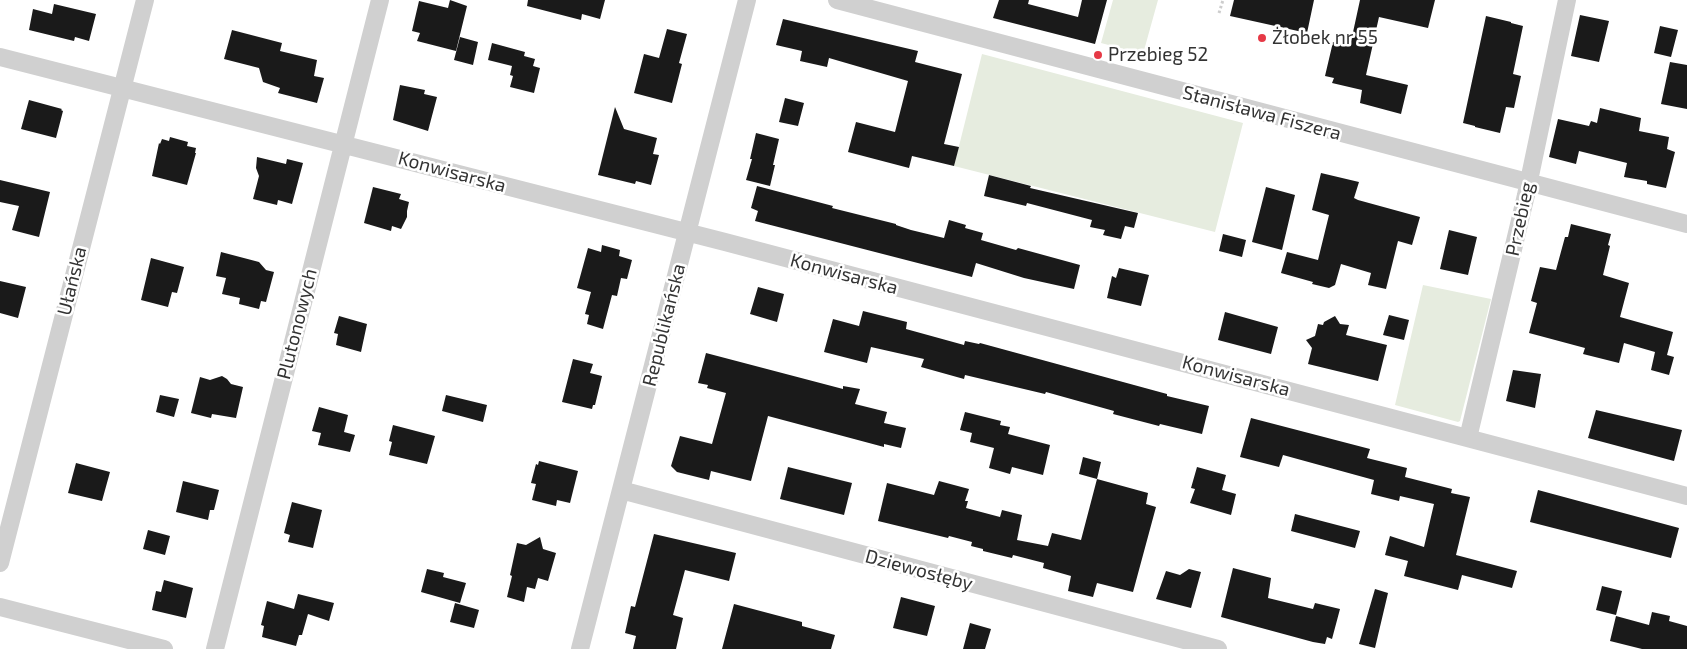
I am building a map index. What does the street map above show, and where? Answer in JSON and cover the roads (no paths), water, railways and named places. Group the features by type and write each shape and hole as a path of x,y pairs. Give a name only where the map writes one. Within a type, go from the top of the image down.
{"street":[{"name":"Ułańska","path":"0,562 145,0"},
{"name":"Plutonowych","path":"215,649 380,0"},
{"name":"Republikańska","path":"580,649 747,0"},
{"name":"Stanisława Fiszera","path":"837,0 1687,224"},
{"name":"Przebieg","path":"1468,438 1505,287 1567,0"},
{"name":"Konwisarska","path":"0,57 687,233 1687,496"},
{"name":"Dziewosłęby","path":"621,490 1218,649"},
{"path":"0,607 164,649"}],"place":[{"name":"Żłobek nr 55","path":"1262,38"},
{"name":"Przebieg 52","path":"1098,55"}]}
